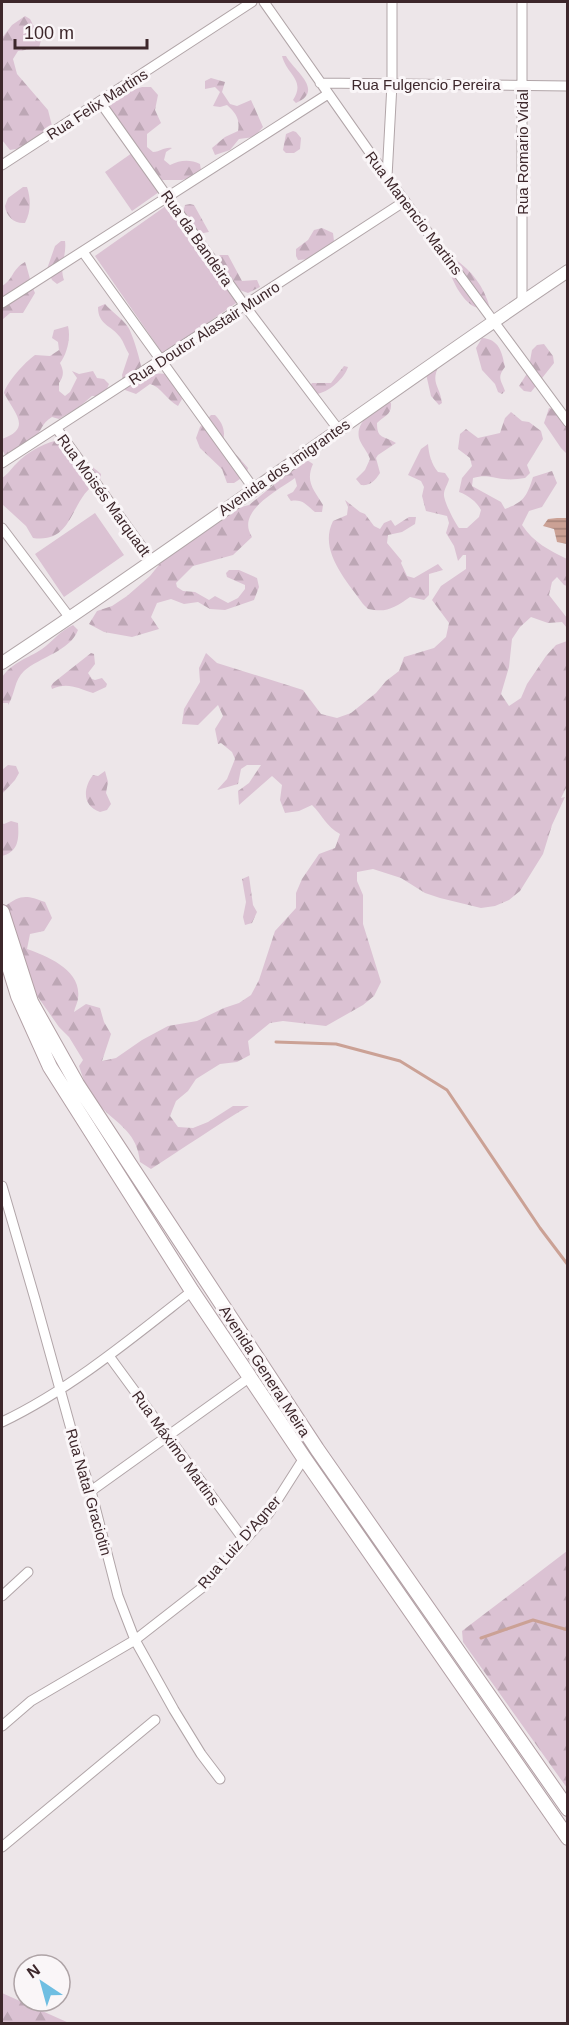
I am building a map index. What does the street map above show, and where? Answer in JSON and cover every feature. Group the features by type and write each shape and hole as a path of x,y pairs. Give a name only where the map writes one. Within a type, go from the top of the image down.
{"main road":[{"name":"Avenida General Meira","path":"2,912 31,1002 105,1128 317,1449 567,1809"},
{"name":"Avenida General Meira","path":"2,945 18,996 50,1067 192,1291 304,1458 567,1838"},
{"path":"192,1291 207,1281"},
{"path":"304,1458 317,1449"}],"street":[{"name":"Rua Felix Martins","path":"2,165 252,2"},
{"name":"Rua Manencio Martins","path":"264,2 387,177 567,422"},
{"path":"387,177 392,84 392,2"},
{"name":"Rua Romario Vidal","path":"522,2 522,302"},
{"name":"Rua Fulgencio Pereira","path":"320,83 567,86"},
{"path":"2,303 328,94"},
{"name":"Rua da Bandeira","path":"100,102 246,306 338,429"},
{"name":"Rua Doutor Alastair Munro","path":"2,463 405,201"},
{"path":"83,252 254,489"},
{"name":"Avenida dos Imigrantes","path":"2,663 567,271"},
{"name":"Rua Moisés Marquadt","path":"57,429 152,561"},
{"path":"2,528 70,618"},
{"name":"Rua Natal Graciotin","path":"2,1186 59,1389 91,1491 118,1596 135,1640 201,1754 220,1779"},
{"path":"2,1422 59,1389 109,1356 192,1291"},
{"name":"Rua Máximo Martins","path":"109,1356 244,1540"},
{"path":"91,1491 250,1377"},
{"name":"Rua Luiz D'Agner","path":"2,1726 31,1701 135,1640 203,1587 269,1512 304,1458"},
{"path":"2,1596 28,1572"},
{"path":"2,1847 155,1720"}],"green space":[{"path":"25,16 30,19 41,40 39,48 18,51 13,59 17,74 48,110 52,126 22,148 10,150 2,140 2,38 12,25"},
{"path":"282,56 286,56 308,86 308,92 304,98 296,103 293,100 297,82"},
{"path":"211,78 225,82 222,92 230,104 237,106 251,100 263,127 254,137 239,139 230,150 215,155 212,148 225,137 238,131 238,120 227,105 213,106 220,92 215,87 205,89 205,81"},
{"path":"142,87 151,87 158,95 155,110 161,123 147,134 147,147 153,152 172,148 166,152 164,160 170,165 185,161 200,164 201,170 189,178 160,180 142,158 136,144 109,113 108,104 127,92"},
{"path":"293,131 301,138 300,149 294,153 286,153 283,150 286,134"},
{"path":"132,153 159,192 132,211 105,172"},
{"path":"23,187 27,187 30,201 25,223 11,219 5,206 8,198"},
{"path":"170,203 239,301 163,354 95,256"},
{"path":"185,205 194,205 209,232 198,234 182,216"},
{"path":"322,228 333,233 332,244 310,259 298,260 296,249 308,240 314,230"},
{"path":"65,241 62,270 64,280 57,284 52,280 47,269 55,246"},
{"path":"220,255 228,255 242,281 257,280 260,287 248,293 234,288 214,259"},
{"path":"453,258 476,280 490,308 475,307 462,295 454,283 448,266"},
{"path":"25,262 35,293 23,313 10,313 2,320 2,286"},
{"path":"105,304 130,330 142,372 166,374 182,399 178,406 150,384 136,394 125,390 122,375 129,354 120,337 100,318 98,307"},
{"path":"68,326 68,346 60,363 63,373 59,391 65,396 70,392 77,378 72,371 79,374 93,371 97,378 104,379 109,384 106,391 100,396 92,396 59,419 52,417 29,442 5,455 2,449 2,439 11,435 19,425 16,413 4,393 6,388 17,372 35,355 50,356 59,350 58,342 52,338 54,330"},
{"path":"482,338 492,341 501,351 505,367 500,377 505,391 502,394 482,370 476,348"},
{"path":"544,344 553,356 554,363 531,392 524,391 519,386 528,372 532,350 537,345"},
{"path":"439,365 435,376 442,403 439,405 431,396 426,374"},
{"path":"344,366 348,367 340,380 326,391 316,394 310,386 312,383 331,383"},
{"path":"388,400 391,403 390,410 377,423 377,428 380,435 396,443 376,458 380,473 376,478 370,484 361,485 356,479 365,470 370,459 359,438 360,426 373,411"},
{"path":"549,408 564,411 567,415 567,454 544,423"},
{"path":"511,412 541,431 543,439 527,465 530,473 525,478 514,479 486,476 473,478 472,486 501,502 505,509 517,504 524,497 533,477 552,471 557,483 542,507 529,511 522,525 537,541 567,559 567,586 557,577 552,582 549,595 567,618 567,628 562,622 548,623 531,617 520,627 512,639 509,667 501,694 509,706 521,698 527,684 546,656 556,645 567,641 567,786 543,854 520,891 509,900 495,906 481,908 425,893 401,878 373,869 357,872 357,881 363,895 363,924 381,982 374,996 363,1005 326,1026 283,1021 270,1023 248,1041 250,1055 237,1062 220,1064 196,1079 188,1091 176,1101 170,1116 178,1127 193,1128 208,1122 233,1106 249,1106 151,1169 140,1162 131,1137 90,1094 79,1066 83,1060 69,1037 59,1027 33,990 4,907 24,897 45,902 52,918 44,931 30,934 27,949 53,960 69,972 75,980 78,998 74,1012 86,1004 100,1008 111,1034 102,1061 116,1058 168,1026 197,1021 239,1003 251,995 259,980 275,931 296,908 296,893 302,879 319,854 335,848 340,834 312,805 299,811 285,813 280,800 282,785 272,776 239,805 238,791 249,783 261,765 247,765 241,769 238,784 217,790 227,779 235,759 232,752 221,743 218,744 215,729 223,716 218,705 198,725 182,724 184,709 200,682 199,668 206,653 217,663 303,690 321,714 337,718 351,713 376,693 399,671 404,657 434,648 446,637 449,623 432,600 441,586 466,569 466,555 458,561 454,546 446,533 449,523 447,516 426,511 422,496 424,487 421,481 408,475 421,449 428,444 430,455 438,472 445,473 449,479 444,494 445,501 459,528 467,528 479,517 481,510 472,499 459,492 462,478 472,466 470,458 458,449 460,434 466,429 478,438 500,433 505,418"},
{"path":"211,415 215,415 224,430 223,440 248,468 246,475 234,483 227,483 222,469 200,448 196,438 200,427"},
{"path":"63,439 101,474 100,481 82,497 65,527 57,534 47,538 33,538 26,526 2,504 2,478 32,451 50,442"},
{"path":"307,460 313,464 310,481 323,505 322,512 315,512 301,502 291,501 287,495 297,486 295,478 261,502 254,510 249,518 248,527 252,537 233,555 193,566 176,583 177,587 183,591 195,592 209,600 215,596 228,603 238,598 245,589 245,585 227,577 226,573 229,570 239,570 257,578 259,587 254,600 225,610 210,609 198,602 184,604 171,599 157,603 151,617 159,629 132,637 104,632 89,624 97,611 112,606 127,596 150,576 162,561 241,507 249,505"},
{"path":"345,500 365,514 374,526 380,529 384,523 391,520 395,526 409,517 416,517 415,524 402,532 388,535 387,543 402,561 407,576 414,578 438,564 443,570 429,574 429,595 424,600 410,597 395,607 385,610 368,609 363,604 336,565 329,543 329,532 333,521 347,515 348,507"},
{"path":"95,513 124,555 64,597 35,554"},
{"path":"73,625 78,630 74,637 62,649 24,671 18,679 8,705 8,703 2,703 2,677 16,664 42,649"},
{"path":"91,653 94,654 95,664 88,673 92,679 102,678 107,684 106,687 93,693 68,686 52,689 53,683"},
{"path":"8,765 16,766 19,773 2,794 2,770"},
{"path":"105,771 108,782 106,793 111,804 107,810 100,812 90,806 86,791 93,775 98,776"},
{"path":"11,821 18,823 17,844 12,851 2,856 2,823"},
{"path":"249,876 253,905 257,912 252,923 245,925 243,917 246,902 242,879"},
{"path":"567,1551 567,1788 463,1642 462,1631"},
{"path":"2,1993 12,1997 12,2013 47,2013 69,2023 2,2023"}],"shaded area":[{"path":"567,518 567,544 557,542 554,529 543,526 548,519"}],"waterway":[{"path":"276,1042 336,1044 400,1061 447,1090 540,1228 568,1265"},
{"path":"481,1638 533,1620 568,1630"}]}
